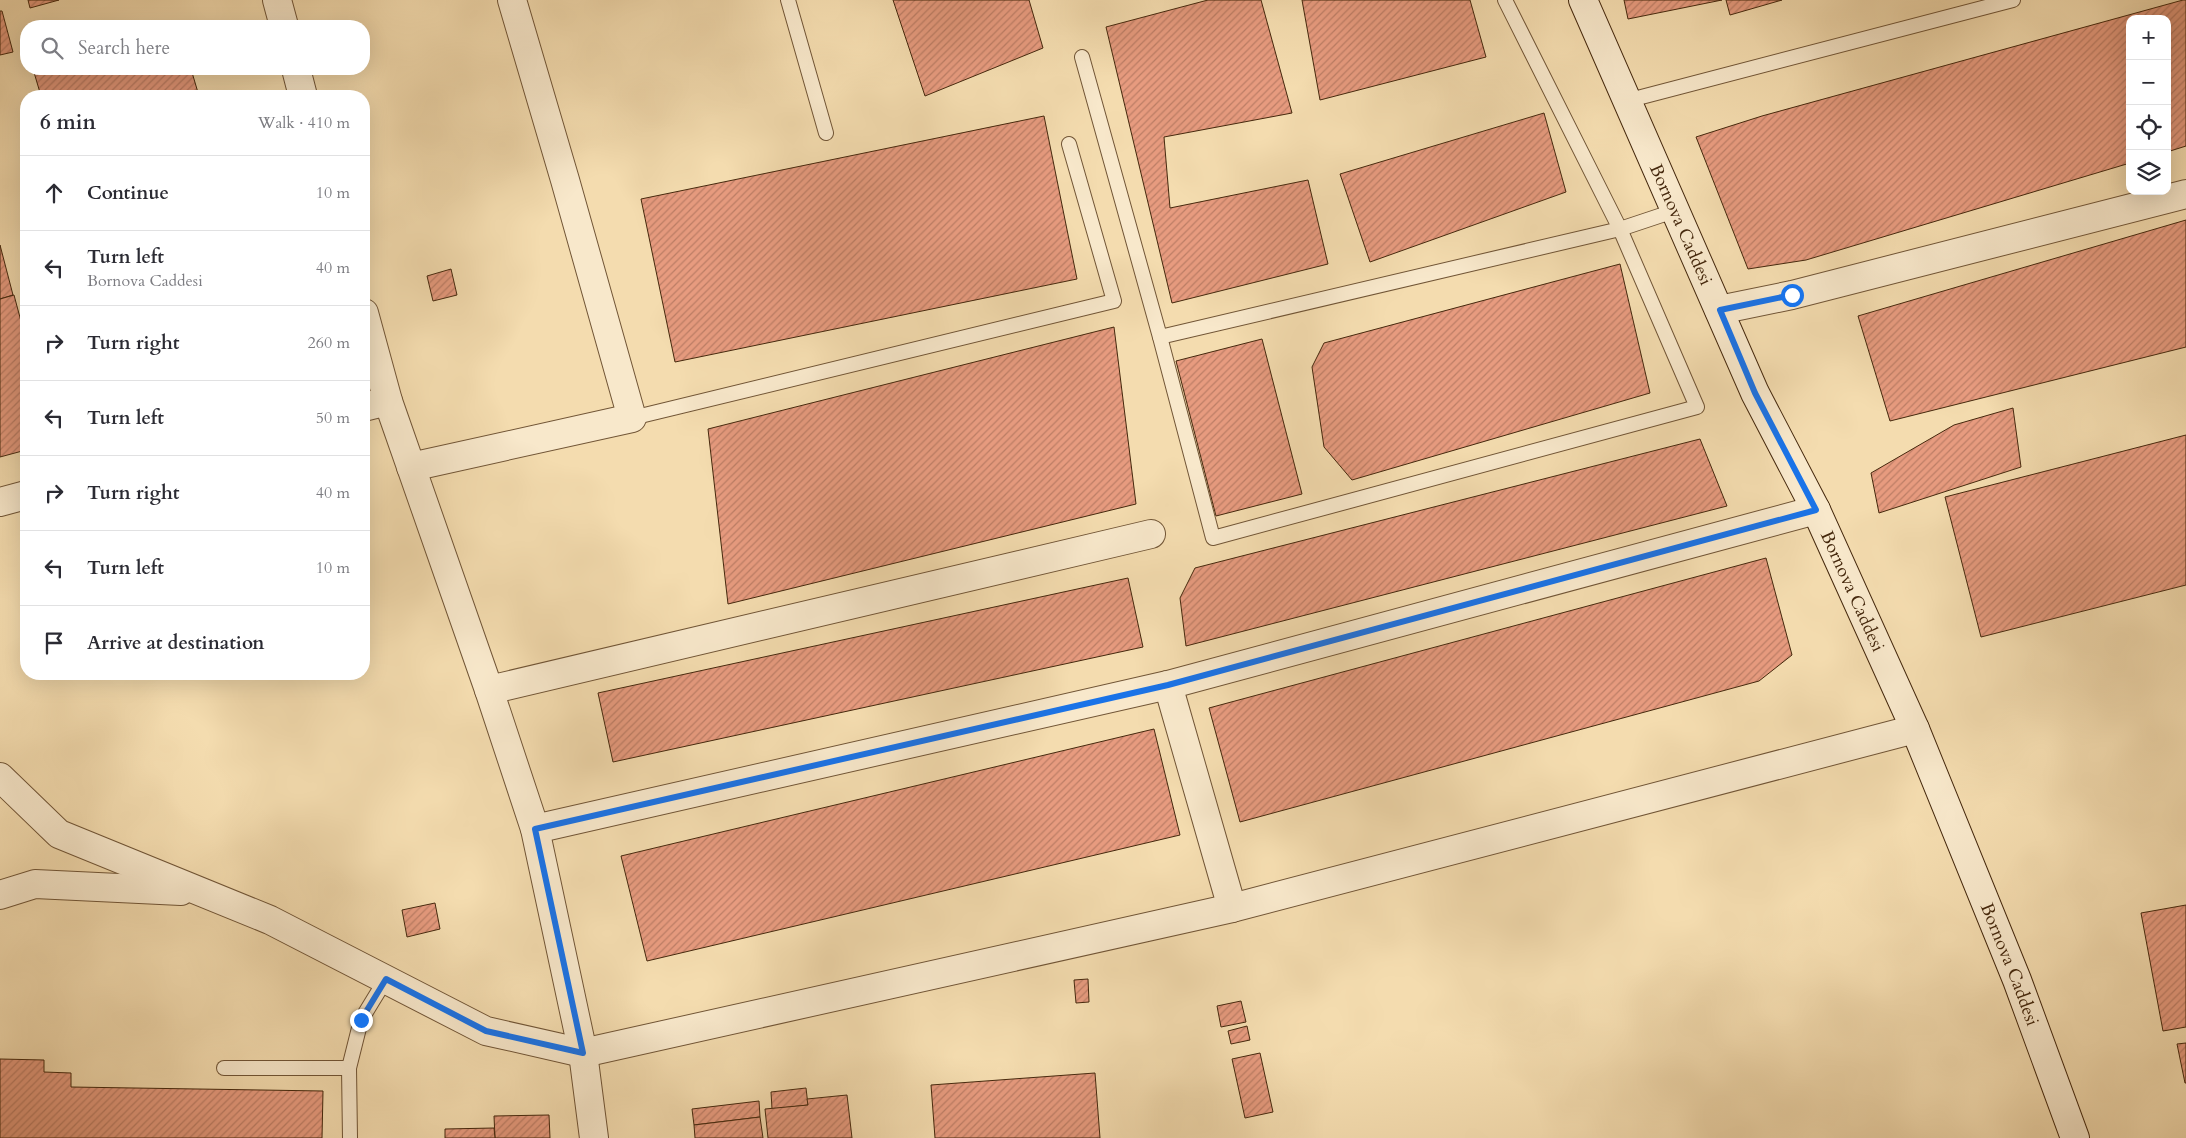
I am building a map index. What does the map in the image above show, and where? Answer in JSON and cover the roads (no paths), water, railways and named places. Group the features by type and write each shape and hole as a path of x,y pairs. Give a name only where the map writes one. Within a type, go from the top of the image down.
{"street":[{"path":"277,0 282,20"},
{"path":"411,467 632,418 512,0"},
{"name":"Bornova Caddesi","path":"1583,0 1755,393 1816,510 1915,730 2017,980 2075,1138"},
{"path":"298,75 302,90"},
{"path":"1720,310 1792,295 2186,194"},
{"path":"370,358 376,404 411,467 489,690 535,829 583,1053 594,1138"},
{"path":"0,502 20,497"},
{"path":"535,829 1168,685 1816,510"},
{"path":"489,690 1151,534"},
{"path":"1168,685 1232,908"},
{"path":"0,777 59,834 270,920 486,1031 583,1053 1232,908 1915,730"},
{"path":"0,895 34,884 202,892"}],"lane":[{"path":"788,0 826,133"},
{"path":"1082,57 1160,337 1213,538 1698,407 1620,229 1505,0"},
{"path":"1626,101 2013,0"},
{"path":"632,418 1114,301 1069,144"},
{"path":"1160,337 1620,229 1674,211"},
{"path":"350,1138 349,1068 361,1020 386,979"},
{"path":"224,1068 349,1068"}]}
